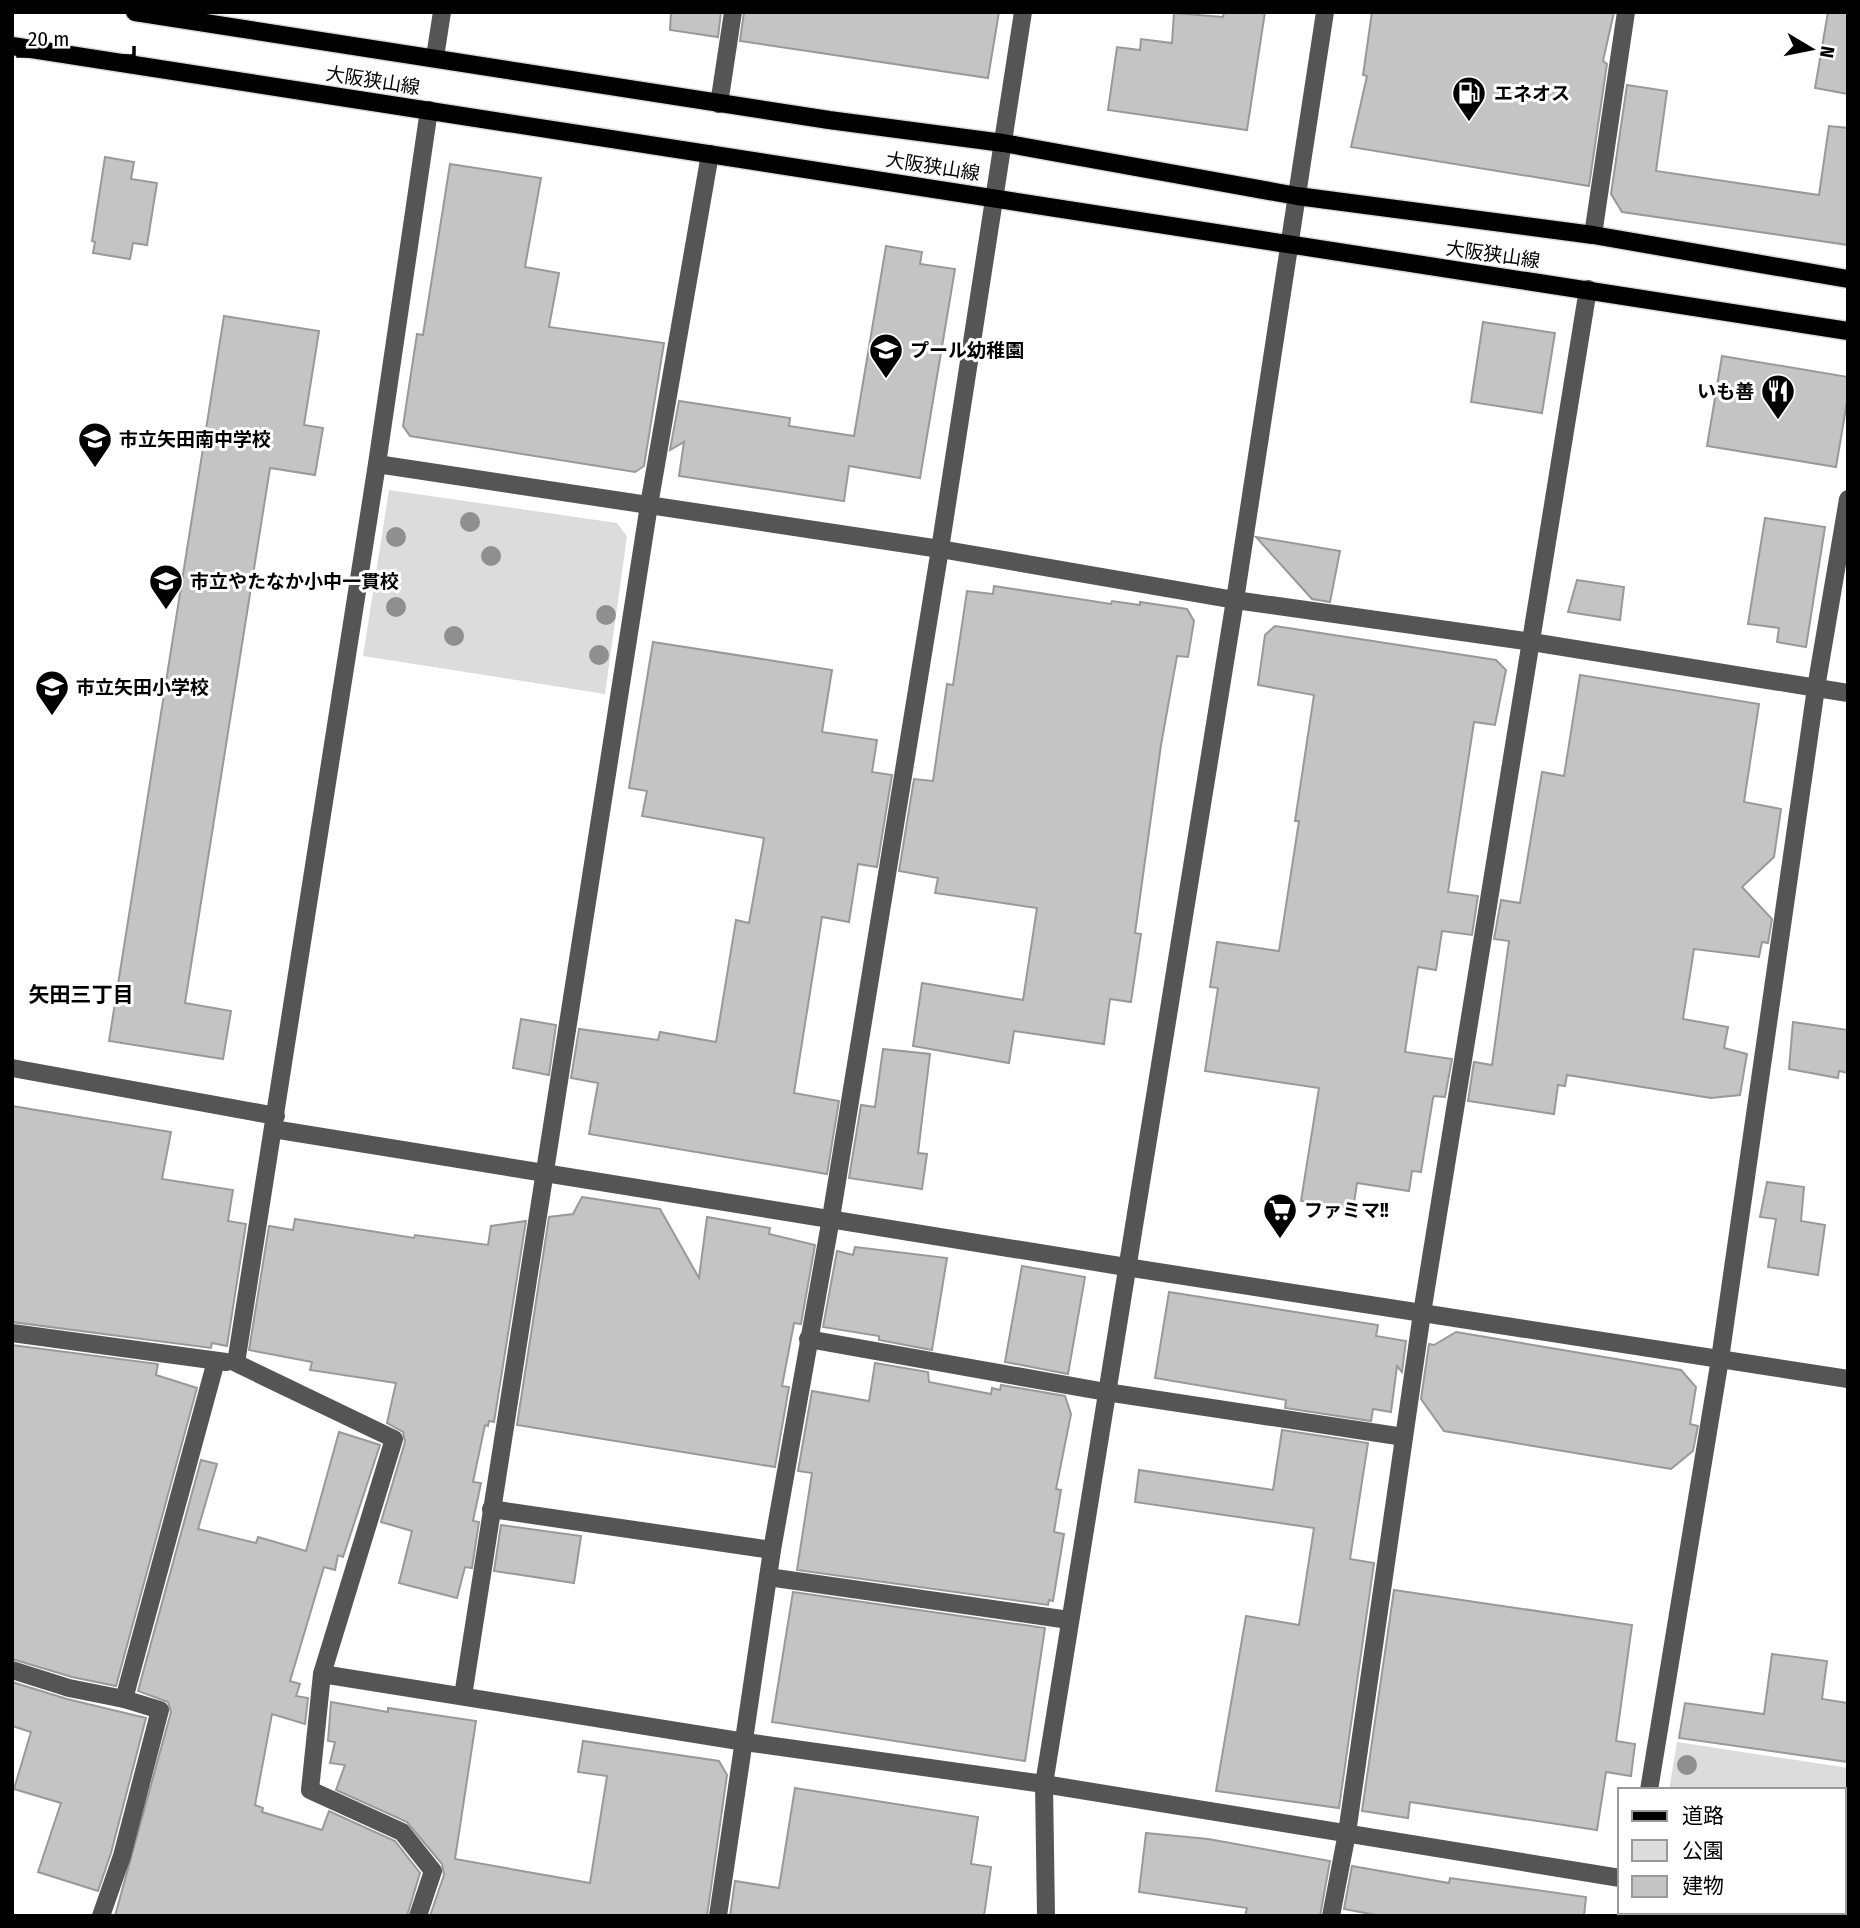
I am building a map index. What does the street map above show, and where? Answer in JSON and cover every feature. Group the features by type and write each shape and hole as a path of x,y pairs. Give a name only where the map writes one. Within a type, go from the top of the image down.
{"main road":[{"name":"大阪狭山線","path":"135,12 435,57 719,104 1003,144 1297,196 1593,235 1848,279"},
{"name":"大阪狭山線","path":"12,46 1848,331"}],"street":[{"path":"435,57 442,12"},
{"path":"719,104 733,12"},
{"path":"718,1916 772,1550 831,1218 940,549 1023,12"},
{"path":"1046,1916 1044,1784 1235,600 1325,12"},
{"path":"1593,235 1626,12"},
{"path":"236,1363 377,464 429,110"},
{"path":"463,1696 547,1172 649,505 710,154"},
{"path":"1331,1916 1347,1833 1422,1313 1588,289"},
{"path":"377,464 940,549 1235,600 1532,642 1848,693"},
{"path":"1649,1788 1720,1359 1816,688 1848,499"},
{"path":"12,1068 274,1122 547,1172 1126,1267 1848,1379"},
{"path":"12,1333 236,1363 394,1439 322,1674 310,1790 402,1832 433,1871 418,1916"},
{"path":"808,1339 1106,1392 1404,1437"},
{"path":"124,1699 216,1361"},
{"path":"491,1509 772,1550"},
{"path":"768,1577 1069,1620"},
{"path":"12,1670 69,1688 124,1699 160,1710 122,1856 101,1916"},
{"path":"322,1674 744,1742 1044,1784 1618,1878"}],"green space":[{"path":"389,490 617,523 627,536 605,694 363,656"},
{"path":"1677,1742 1848,1768 1848,1890 1846,1788 1669,1788"}],"building":[{"path":"671,12 721,12 718,37 670,30"},
{"path":"744,12 999,12 988,78 740,41"},
{"path":"1224,12 1265,12 1247,130 1108,110 1117,47 1140,50 1141,39 1172,43 1174,13 1223,17"},
{"path":"1372,12 1614,12 1603,61 1607,64 1589,186 1351,147 1367,76 1363,75"},
{"path":"1828,12 1848,12 1848,94 1815,88"},
{"path":"1627,85 1667,91 1656,171 1819,195 1829,126 1848,128 1848,245 1622,212 1611,194"},
{"path":"105,157 134,162 131,179 157,183 147,245 133,243 130,259 93,253 95,242 92,241"},
{"path":"450,164 541,178 525,267 559,273 549,327 664,343 644,466 635,472 410,436 403,426 417,334 423,335"},
{"path":"886,246 922,252 920,264 955,269 920,478 849,466 844,501 679,476 684,442 670,450 679,401 790,418 789,426 854,436"},
{"path":"224,316 319,331 304,425 323,428 315,475 270,468 185,1003 231,1011 223,1059 109,1041"},
{"path":"1483,322 1555,333 1542,413 1471,402"},
{"name":"いも善","path":"1722,356 1848,377 1848,396 1836,467 1707,446"},
{"path":"1765,518 1825,527 1806,647 1777,642 1779,628 1748,624"},
{"path":"1256,537 1340,551 1330,602 1312,599"},
{"path":"1577,580 1624,587 1620,620 1568,612"},
{"path":"994,586 1111,604 1112,601 1140,605 1140,602 1187,609 1194,621 1188,657 1177,656 1161,745 1135,933 1141,934 1131,1002 1110,999 1104,1044 1014,1031 1009,1063 913,1046 922,983 1023,1000 1037,908 935,893 938,878 899,871 914,779 933,781 947,684 953,685 967,591 993,594"},
{"path":"1275,626 1496,660 1506,670 1495,725 1474,722 1448,892 1478,896 1472,935 1442,931 1436,970 1418,967 1405,1052 1452,1059 1445,1097 1433,1098 1421,1172 1412,1171 1409,1191 1357,1183 1353,1209 1301,1201 1319,1088 1205,1071 1218,988 1210,987 1217,942 1279,951 1299,821 1295,821 1314,695 1258,685 1265,635"},
{"path":"653,642 832,670 822,732 877,740 872,772 892,775 877,867 858,864 849,922 822,917 794,1093 839,1101 827,1174 589,1134 598,1083 571,1078 579,1029 658,1040 660,1032 716,1042 736,920 749,923 764,838 642,816 647,791 629,788"},
{"path":"1580,675 1759,704 1744,802 1781,809 1774,857 1742,887 1772,919 1768,943 1762,942 1759,957 1694,949 1683,1019 1728,1027 1724,1048 1747,1054 1740,1095 1711,1098 1567,1075 1565,1086 1558,1085 1554,1114 1468,1101 1474,1062 1492,1065 1509,941 1494,939 1501,900 1520,903 1542,772 1564,776"},
{"path":"521,1019 556,1025 549,1075 513,1068"},
{"path":"1793,1022 1848,1030 1848,1073 1839,1071 1838,1078 1789,1069"},
{"path":"883,1049 930,1054 918,1153 927,1154 922,1189 849,1178 861,1105 875,1107"},
{"path":"12,1106 171,1132 162,1179 233,1190 228,1221 246,1224 227,1346 212,1343 211,1348 12,1322"},
{"path":"1767,1182 1804,1187 1801,1221 1825,1225 1818,1275 1768,1267 1776,1219 1760,1217"},
{"path":"582,1197 660,1209 699,1278 707,1217 770,1228 769,1234 815,1245 801,1324 794,1323 782,1386 789,1387 775,1467 517,1425 549,1217 573,1214"},
{"path":"295,1219 414,1238 415,1235 488,1245 491,1226 526,1221 494,1422 489,1421 488,1426 485,1425 473,1482 481,1483 473,1521 479,1522 472,1568 465,1567 457,1598 399,1583 412,1531 381,1522 405,1442 403,1432 387,1423 396,1383 310,1370 312,1362 249,1350 269,1226 293,1230"},
{"path":"855,1247 947,1258 932,1350 879,1340 879,1336 823,1327 837,1251 853,1255"},
{"path":"1022,1266 1085,1277 1068,1374 1005,1362"},
{"path":"1169,1292 1378,1325 1376,1336 1406,1341 1402,1372 1397,1366 1391,1412 1373,1409 1371,1421 1285,1408 1286,1400 1155,1378"},
{"path":"1456,1332 1681,1370 1696,1387 1690,1424 1698,1426 1693,1451 1671,1469 1444,1431 1421,1399 1429,1344 1434,1345"},
{"path":"12,1345 158,1364 156,1375 197,1388 116,1686 72,1677 12,1659"},
{"path":"875,1363 928,1372 929,1382 991,1394 992,1388 1000,1390 1001,1385 1065,1396 1071,1414 1056,1489 1061,1490 1054,1532 1064,1534 1053,1601 1049,1600 1048,1605 797,1570 812,1473 798,1471 812,1391 869,1401"},
{"path":"1282,1430 1368,1443 1350,1559 1374,1563 1339,1808 1216,1791 1246,1616 1299,1625 1314,1528 1135,1502 1139,1470 1273,1490"},
{"path":"339,1432 380,1445 343,1557 338,1555 335,1570 324,1567 290,1681 300,1684 296,1696 308,1698 305,1724 272,1714 255,1805 263,1808 262,1812 322,1830 329,1811 395,1841 420,1873 407,1916 115,1916 171,1712 168,1702 138,1691 201,1460 217,1464 198,1529 256,1543 258,1537 306,1551"},
{"path":"501,1525 581,1536 574,1583 494,1571"},
{"path":"1394,1590 1632,1625 1616,1741 1635,1744 1631,1776 1606,1772 1597,1830 1410,1802 1408,1818 1362,1811"},
{"path":"793,1592 1045,1628 1025,1761 772,1722"},
{"path":"1772,1654 1827,1661 1822,1699 1848,1703 1848,1762 1679,1738 1685,1703 1764,1714"},
{"path":"12,1682 67,1699 146,1718 111,1853 98,1891 38,1872 61,1803 14,1789 31,1732 12,1726"},
{"path":"331,1702 388,1712 388,1708 476,1721 455,1859 590,1883 607,1776 578,1772 583,1741 719,1761 727,1775 707,1916 430,1916 444,1875 442,1864 407,1822 336,1790 345,1765 330,1763 335,1742 328,1741"},
{"path":"795,1788 978,1817 971,1864 991,1867 984,1916 730,1916 735,1881 779,1888"},
{"path":"1146,1833 1208,1839 1330,1861 1320,1916 1245,1916 1247,1908 1139,1892"},
{"path":"1352,1866 1449,1883 1450,1878 1586,1897 1584,1916 1381,1916 1344,1909"}],"place":[{"name":"エネオス","path":"1469,123"},
{"name":"プール幼稚園","path":"886,380"},
{"name":"いも善","path":"1778,421"},
{"name":"市立矢田南中学校","path":"95,469"},
{"name":"市立やたなか小中一貫校","path":"166,611"},
{"name":"市立矢田小学校","path":"52,717"},
{"name":"ファミマ!!","path":"1280,1240"}],"district":[{"name":"矢田三丁目","path":"81,995"}]}
